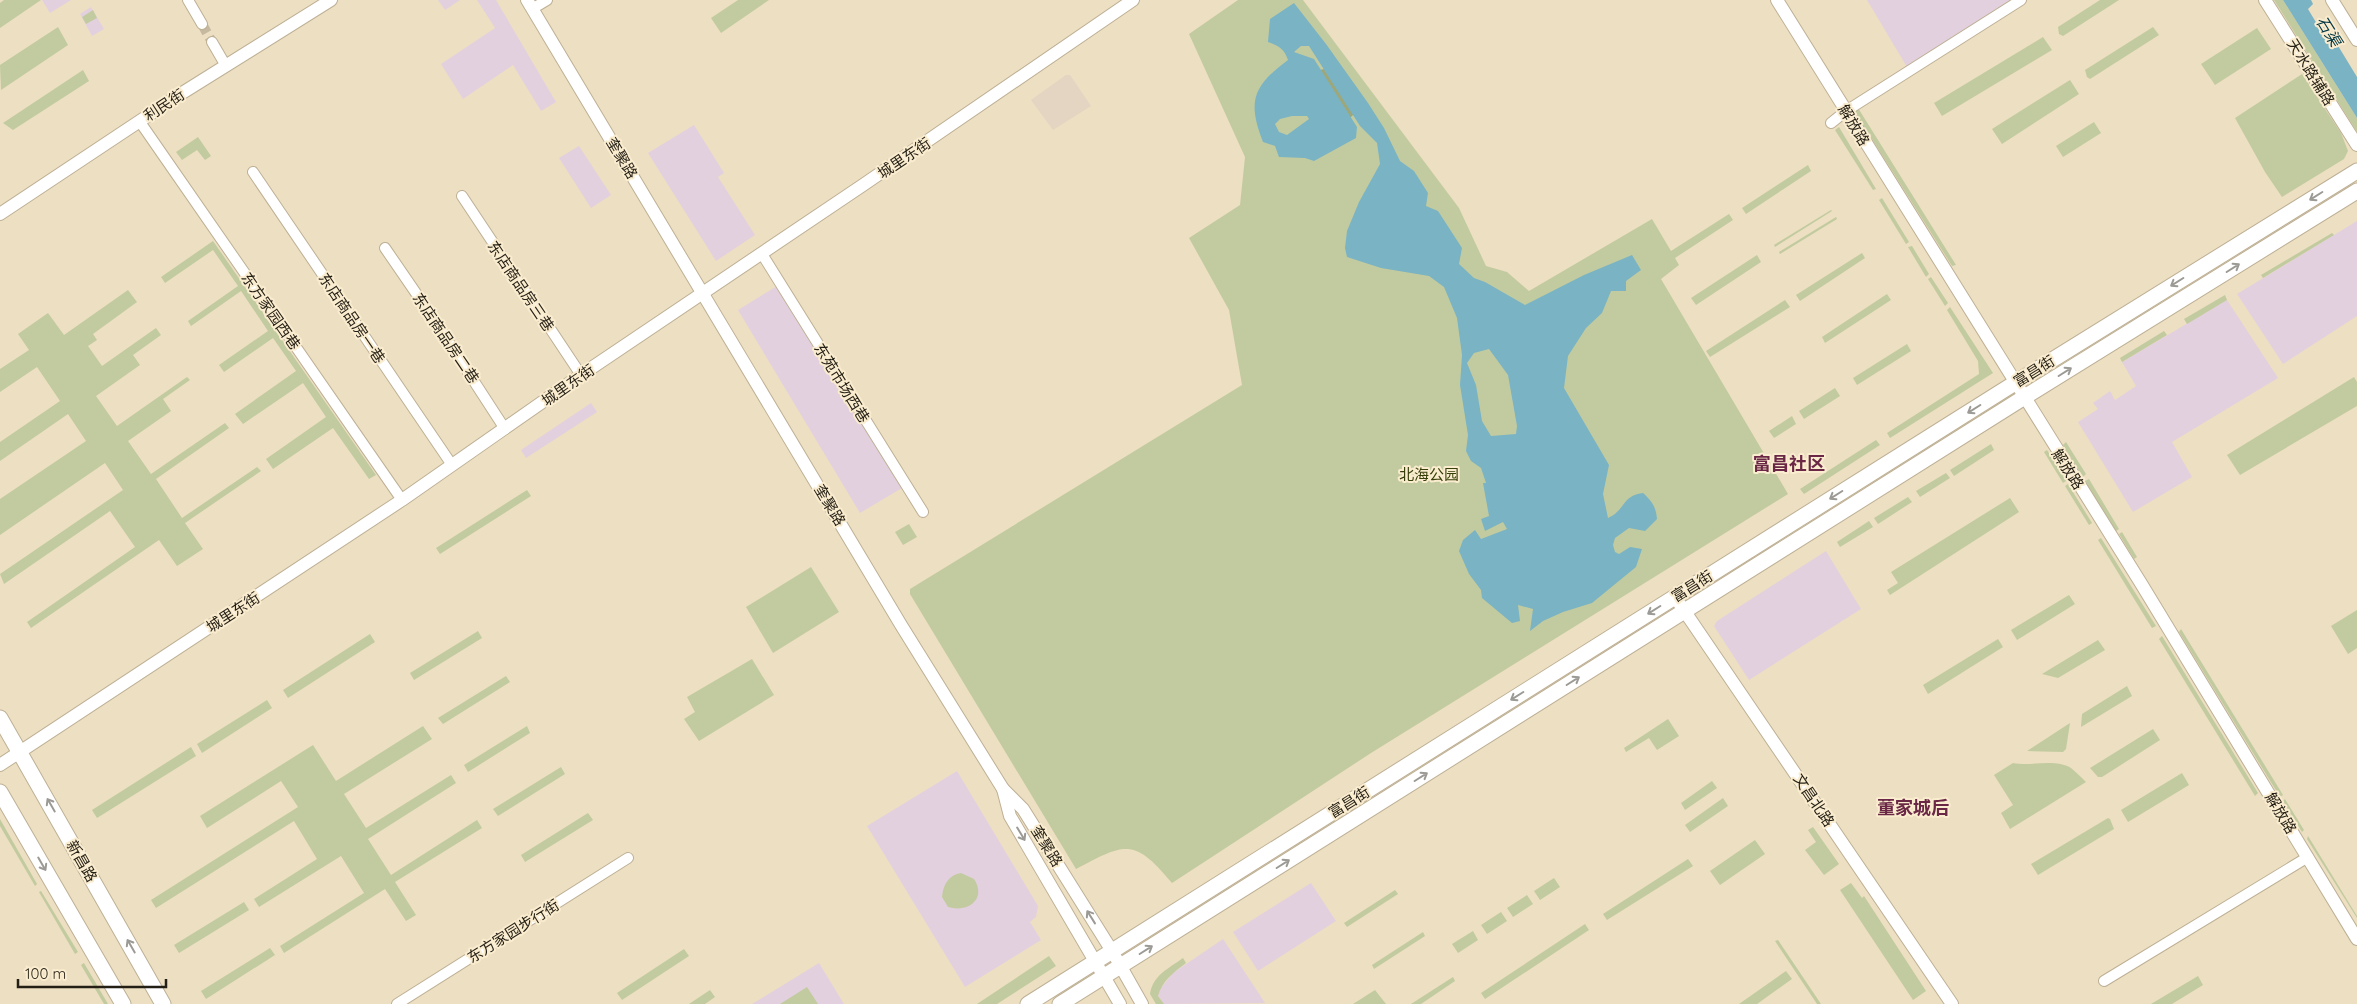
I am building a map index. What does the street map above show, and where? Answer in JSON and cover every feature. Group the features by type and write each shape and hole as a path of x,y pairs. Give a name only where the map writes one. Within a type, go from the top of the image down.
{"main road":[{"name":"富昌街","path":"1028,1004 2015,383 2357,171"},
{"name":"富昌街","path":"1060,1004 2023,398 2357,191"},
{"name":"新昌路","path":"0,718 164,1004"},
{"path":"0,792 122,1004"}],"street":[{"path":"188,0 202,24"},
{"name":"利民街","path":"0,214 226,66 331,0"},
{"path":"530,5 548,0"},
{"name":"城里东街","path":"0,765 402,500 582,374 762,254 1133,0"},
{"name":"解放路","path":"1777,0 2023,398 2142,584 2357,939"},
{"path":"1831,123 1846,111 2022,0"},
{"name":"天水路辅路","path":"2265,0 2357,145"},
{"path":"2332,0 2357,40"},
{"name":"奎聚路","path":"530,5 902,625 1003,789 1024,809 1112,951 1142,1004"},
{"path":"212,42 226,66"},
{"name":"东方家园西巷","path":"140,122 402,500"},
{"name":"东店商品房一巷","path":"253,172 452,465"},
{"name":"东店商品房三巷","path":"462,196 582,374"},
{"name":"东店商品房二巷","path":"384,248 431,315 505,429"},
{"name":"东苑市场西巷","path":"762,254 923,512"},
{"name":"文昌北路","path":"1675,597 1952,1004"},
{"path":"1003,789 1010,816 1120,1004"},
{"path":"2104,981 2308,857"},
{"name":"东方家园步行街","path":"397,1004 628,858"}],"shaded area":[{"path":"42,0 71,0 50,13"},
{"path":"438,0 460,0 445,10"},
{"path":"477,0 496,0 556,102 541,111 513,65 463,99 441,64 495,28"},
{"path":"1867,0 2013,0 1907,67"},
{"path":"91,7 104,29 92,36 80,14"},
{"path":"1066,75 1070,75 1091,106 1053,130 1031,100"},
{"path":"694,125 724,173 718,177 755,235 716,261 648,153"},
{"path":"579,146 611,195 591,208 559,158"},
{"path":"2357,221 2357,316 2283,364 2237,294"},
{"path":"777,286 902,488 860,513 738,310"},
{"path":"2227,300 2278,378 2172,442 2192,477 2133,512 2078,422 2098,409 2093,403 2110,391 2115,400 2136,386 2122,362"},
{"path":"591,403 597,412 526,458 521,450"},
{"path":"1826,551 1861,609 1749,680 1714,626 1717,621"},
{"path":"957,771 1038,906 1036,917 1030,922 1041,940 965,987 867,826"},
{"path":"1311,883 1336,921 1258,971 1233,932"},
{"path":"1223,939 1265,1003 1164,1004 1158,996 1160,989 1173,973"},
{"path":"819,963 844,1004 752,1004"}],"green space":[{"path":"4,0 41,0 0,28 0,3"},
{"path":"738,0 769,0 721,33 711,18"},
{"name":"北海公园","path":"1238,0 1303,0 1459,208 1486,266 1507,272 1529,291 1652,219 1671,251 1729,214 1733,220 1675,258 1679,265 1661,279 1788,494 1371,753 1172,883 1148,858 1128,849 1106,854 1076,869 910,594 910,589 1242,385 1229,310 1189,238 1240,205 1245,157 1189,34"},
{"path":"2100,0 2119,0 2063,36 2059,34 2058,27"},
{"path":"2274,0 2283,0 2357,118 2357,132"},
{"path":"93,10 97,18 86,24 82,17"},
{"path":"58,27 68,45 1,90 0,65"},
{"path":"2153,27 2159,35 2090,79 2087,77 2085,70"},
{"path":"2257,28 2271,49 2215,85 2201,64"},
{"path":"2043,37 2052,50 1942,116 1934,103"},
{"path":"1324,69 1354,114 1350,118 1320,70"},
{"path":"83,70 89,81 13,130 3,123"},
{"path":"2302,74 2341,133 2348,151 2344,159 2282,197 2265,172 2235,118"},
{"path":"2070,80 2079,94 2002,144 1992,129"},
{"path":"1858,108 1956,265 1952,266 1855,112"},
{"path":"2094,122 2101,133 2063,157 2056,146"},
{"path":"1839,127 1876,189 1873,190 1835,130"},
{"path":"198,137 211,156 205,160 197,150 182,160 176,152"},
{"path":"1808,165 1811,171 1746,214 1742,208"},
{"path":"1882,198 1909,242 1906,244 1879,200"},
{"path":"1832,211 1775,247 1774,245"},
{"path":"1836,217 1837,219 1780,254 1779,252"},
{"path":"2332,233 2334,235 2263,278 2261,275"},
{"path":"213,241 376,475 369,479 333,428 273,469 266,459 326,417 303,383 243,424 235,414 296,371 273,338 224,372 219,365 268,331 241,291 191,326 188,321 238,286 213,250 165,283 161,277"},
{"path":"1912,246 1929,274 1926,277 1908,247"},
{"path":"1862,253 1865,258 1800,301 1796,295"},
{"path":"1757,255 1761,262 1696,305 1691,298"},
{"path":"1931,277 1948,303 1945,306 1928,279"},
{"path":"128,290 137,302 93,334 97,340 88,346 102,366 156,328 161,335 133,355 140,365 96,396 117,426 187,377 190,380 163,399 171,411 128,441 151,474 225,423 229,428 156,479 182,518 257,467 261,471 185,523 203,549 177,566 159,540 31,628 27,622 135,547 110,511 4,584 0,574 123,490 105,463 0,535 0,499 86,441 68,414 0,461 0,442 60,401 37,367 0,392 0,369 29,350 18,334 48,313 64,335"},
{"path":"1887,294 1891,300 1825,343 1822,337"},
{"path":"2225,295 2227,300 2187,324 2184,319"},
{"path":"1785,300 1790,307 1710,357 1706,351"},
{"path":"1950,307 1993,373 1890,438 1887,433 1979,374 1978,361 1947,310"},
{"path":"2164,331 2167,335 2122,362 2120,358"},
{"path":"1907,344 1911,351 1857,385 1853,378"},
{"path":"2354,377 2357,382 2357,406 2240,475 2227,455"},
{"path":"1835,388 1840,396 1804,419 1799,411"},
{"path":"1792,416 1796,424 1774,438 1769,431"},
{"path":"1876,440 1880,445 1804,494 1800,489"},
{"path":"2066,442 2086,474 2083,477 2063,445"},
{"path":"1991,444 1994,450 1954,476 1950,470"},
{"path":"2047,450 2066,481 2063,483 2044,452"},
{"path":"1946,473 1950,478 1920,497 1916,491"},
{"path":"2089,479 2119,529 2116,531 2085,481"},
{"path":"2068,484 2092,523 2089,525 2065,486"},
{"path":"527,490 531,496 440,554 436,548"},
{"path":"1908,497 1912,502 1878,524 1874,518"},
{"path":"2010,498 2019,512 1890,595 1887,590 1898,583 1891,572"},
{"path":"1869,521 1873,527 1840,547 1837,542"},
{"path":"909,524 917,537 903,545 895,532"},
{"path":"2122,532 2137,557 2134,559 2119,534"},
{"path":"2101,538 2156,626 2152,628 2098,540"},
{"path":"811,567 839,612 773,653 746,607"},
{"path":"2069,595 2075,604 2017,640 2011,630"},
{"path":"2357,610 2357,648 2348,654 2331,626"},
{"path":"2181,629 2283,795 2280,797 2179,632"},
{"path":"478,631 482,638 414,680 410,673"},
{"path":"370,634 375,642 288,698 283,690"},
{"path":"2162,636 2258,793 2255,796 2159,639"},
{"path":"1998,639 2003,647 1928,694 1923,685"},
{"path":"2098,640 2105,650 2058,678 2042,674"},
{"path":"752,659 774,695 699,741 684,719 695,712 687,697"},
{"path":"506,676 510,682 443,724 438,718"},
{"path":"2127,686 2132,696 2081,727 2082,714"},
{"path":"267,700 272,708 202,753 197,744"},
{"path":"1668,719 1679,736 1657,750 1649,738 1626,752 1624,748"},
{"path":"2070,723 2066,749 2063,752 2027,751"},
{"path":"423,726 432,739 344,794 366,828 451,775 456,783 368,839 391,875 477,820 482,828 395,882 416,915 406,921 385,889 284,953 280,946 364,893 341,856 259,907 254,899 317,859 294,821 156,908 151,900 298,807 281,781 207,828 200,816 313,745 336,781"},
{"path":"527,726 530,733 468,772 464,765"},
{"path":"2153,729 2160,740 2102,777 2098,777 2090,768"},
{"path":"191,747 196,756 97,818 92,810"},
{"path":"2013,763 2064,765 2071,768 2086,782 2010,829 2001,813 2013,805 1994,775"},
{"path":"561,767 565,774 498,816 493,809"},
{"path":"2182,773 2189,785 2128,822 2121,810"},
{"path":"1712,781 1717,788 1685,810 1681,803"},
{"path":"1723,798 1728,806 1690,832 1685,825"},
{"path":"2285,799 2304,830 2302,832 2283,801"},
{"path":"588,813 593,820 525,862 521,855"},
{"path":"2108,818 2114,829 2038,875 2031,864"},
{"path":"0,819 37,884 35,886 0,826"},
{"path":"1813,827 1839,864 1824,875 1805,850 1816,842 1808,830"},
{"path":"2308,836 2357,916 2357,918 2307,839"},
{"path":"1755,840 1765,854 1720,885 1710,871"},
{"path":"1688,859 1693,866 1607,920 1603,914"},
{"path":"961,873 974,879 977,886 977,898 973,903 962,908 948,907 942,897 944,888 950,878"},
{"path":"1554,878 1560,887 1540,900 1534,891"},
{"path":"1851,883 1862,898 1864,896 1926,991 1913,1000 1840,890"},
{"path":"1395,890 1398,894 1347,927 1344,923"},
{"path":"41,891 78,952 75,954 39,892"},
{"path":"1527,895 1533,904 1513,917 1507,908"},
{"path":"244,902 249,910 179,953 174,945"},
{"path":"1501,912 1507,921 1487,934 1481,925"},
{"path":"1585,924 1589,930 1485,999 1481,993"},
{"path":"1473,931 1478,940 1458,953 1452,944"},
{"path":"1423,932 1425,936 1374,969 1372,965"},
{"path":"1778,940 1821,1004 1817,1004 1775,941"},
{"path":"270,948 275,955 206,999 201,991"},
{"path":"684,949 689,956 622,1000 617,993"},
{"path":"1049,956 1056,966 997,1004 977,1004"},
{"path":"1183,958 1186,963 1169,977 1162,986 1158,996 1164,1004 1156,1004 1150,994 1154,982 1162,973"},
{"path":"84,963 108,1004 104,1004 81,965"},
{"path":"1786,971 1792,979 1757,1004 1739,1004"},
{"path":"2198,976 2203,985 2172,1004 2151,1004"},
{"path":"1453,977 1455,981 1421,1004 1411,1004"},
{"path":"807,987 818,1004 780,1004"},
{"path":"710,990 715,997 705,1004 689,1004"},
{"path":"1375,990 1386,1004 1353,1004"}],"water":[{"name":"石渠","path":"2283,0 2311,0 2313,4 2308,9 2320,29 2326,26 2357,77 2357,118"},
{"name":"北海公园","path":"1294,3 1368,103 1384,128 1400,161 1414,171 1428,193 1426,206 1438,211 1462,248 1459,264 1474,278 1485,282 1525,305 1584,275 1632,255 1641,270 1626,281 1626,291 1611,291 1602,313 1586,328 1568,356 1564,388 1609,465 1603,494 1608,518 1618,511 1631,497 1643,493 1653,504 1657,519 1645,531 1629,528 1615,538 1613,545 1615,552 1619,554 1630,547 1642,549 1636,567 1592,603 1563,612 1543,621 1530,631 1533,609 1518,605 1520,621 1512,623 1482,598 1481,590 1469,574 1459,551 1463,540 1475,530 1481,539 1507,529 1503,522 1485,531 1481,519 1489,516 1483,483 1486,483 1481,468 1471,461 1466,451 1468,435 1460,385 1462,355 1457,318 1444,287 1429,276 1381,268 1347,257 1345,248 1347,231 1359,202 1380,164 1377,143 1360,126 1309,46 1301,46 1294,52 1314,59 1357,127 1356,138 1314,161 1305,158 1279,157 1275,146 1263,142 1255,116 1256,95 1267,78 1288,60 1280,48 1268,42 1270,19","holes":["1292,116 1307,116 1309,119 1287,135 1279,132 1275,124 1280,119","1489,349 1508,375 1517,426 1516,434 1491,436 1482,421 1476,385 1467,363 1474,353"]}],"tunnel":[{"path":"202,24 212,42"}],"district":[{"name":"富昌社区","path":"1789,463"},
{"name":"董家城后","path":"1913,807"}]}
